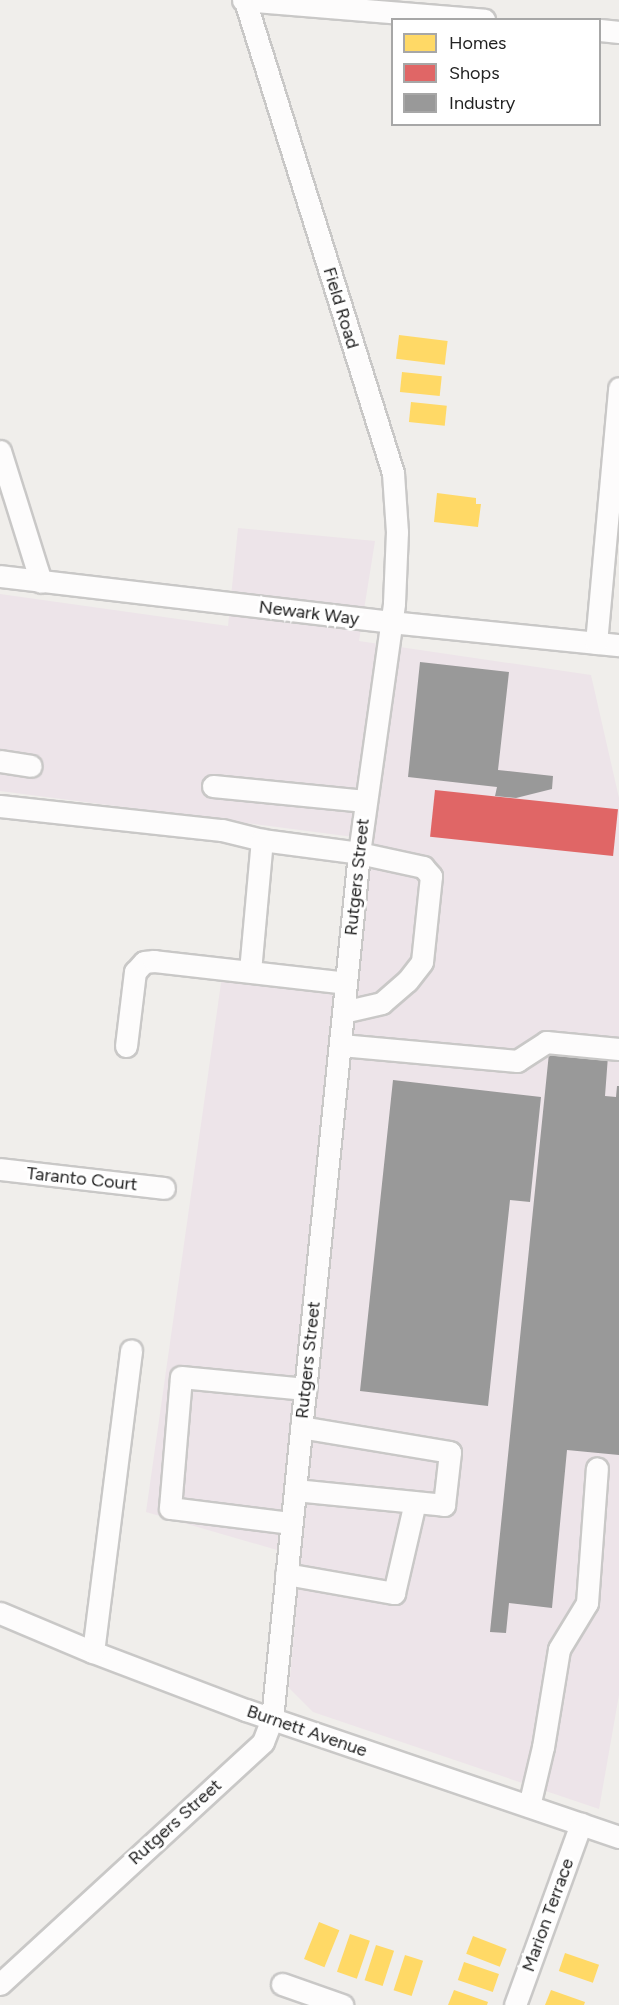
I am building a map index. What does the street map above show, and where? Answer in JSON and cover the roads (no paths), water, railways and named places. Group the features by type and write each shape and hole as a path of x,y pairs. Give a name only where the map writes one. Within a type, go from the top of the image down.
{"street":[{"path":"244,0 460,18"},
{"name":"Field Road","path":"244,0 393,473 397,532 391,622"},
{"path":"601,30 619,32"},
{"path":"596,643 619,388"},
{"path":"0,450 41,582"},
{"name":"Newark Way","path":"0,576 391,622 619,645"},
{"name":"Rutgers Street","path":"0,1984 263,1742 272,1719 359,853 391,622"},
{"path":"0,761 31,766"},
{"path":"213,786 365,801"},
{"path":"0,806 222,830 262,840 359,853 423,867 431,876 422,963 407,981 382,1003 344,1012"},
{"path":"250,971 262,840"},
{"path":"126,1046 135,972 144,962 154,961 346,983"},
{"path":"341,1045 517,1061 546,1042 619,1049"},
{"name":"Taranto Court","path":"0,1169 164,1188"},
{"path":"93,1652 131,1350"},
{"path":"291,1523 170,1508 181,1377 305,1389"},
{"path":"295,1490 444,1505 450,1452 301,1427"},
{"path":"529,1806 543,1747 560,1649 587,1603 597,1468"},
{"path":"286,1574 394,1593 415,1502"},
{"name":"Burnett Avenue","path":"0,1613 93,1652 272,1719 619,1837"},
{"name":"Marion Terrace","path":"515,2005 581,1824"},
{"path":"282,1984 342,2005"}]}
